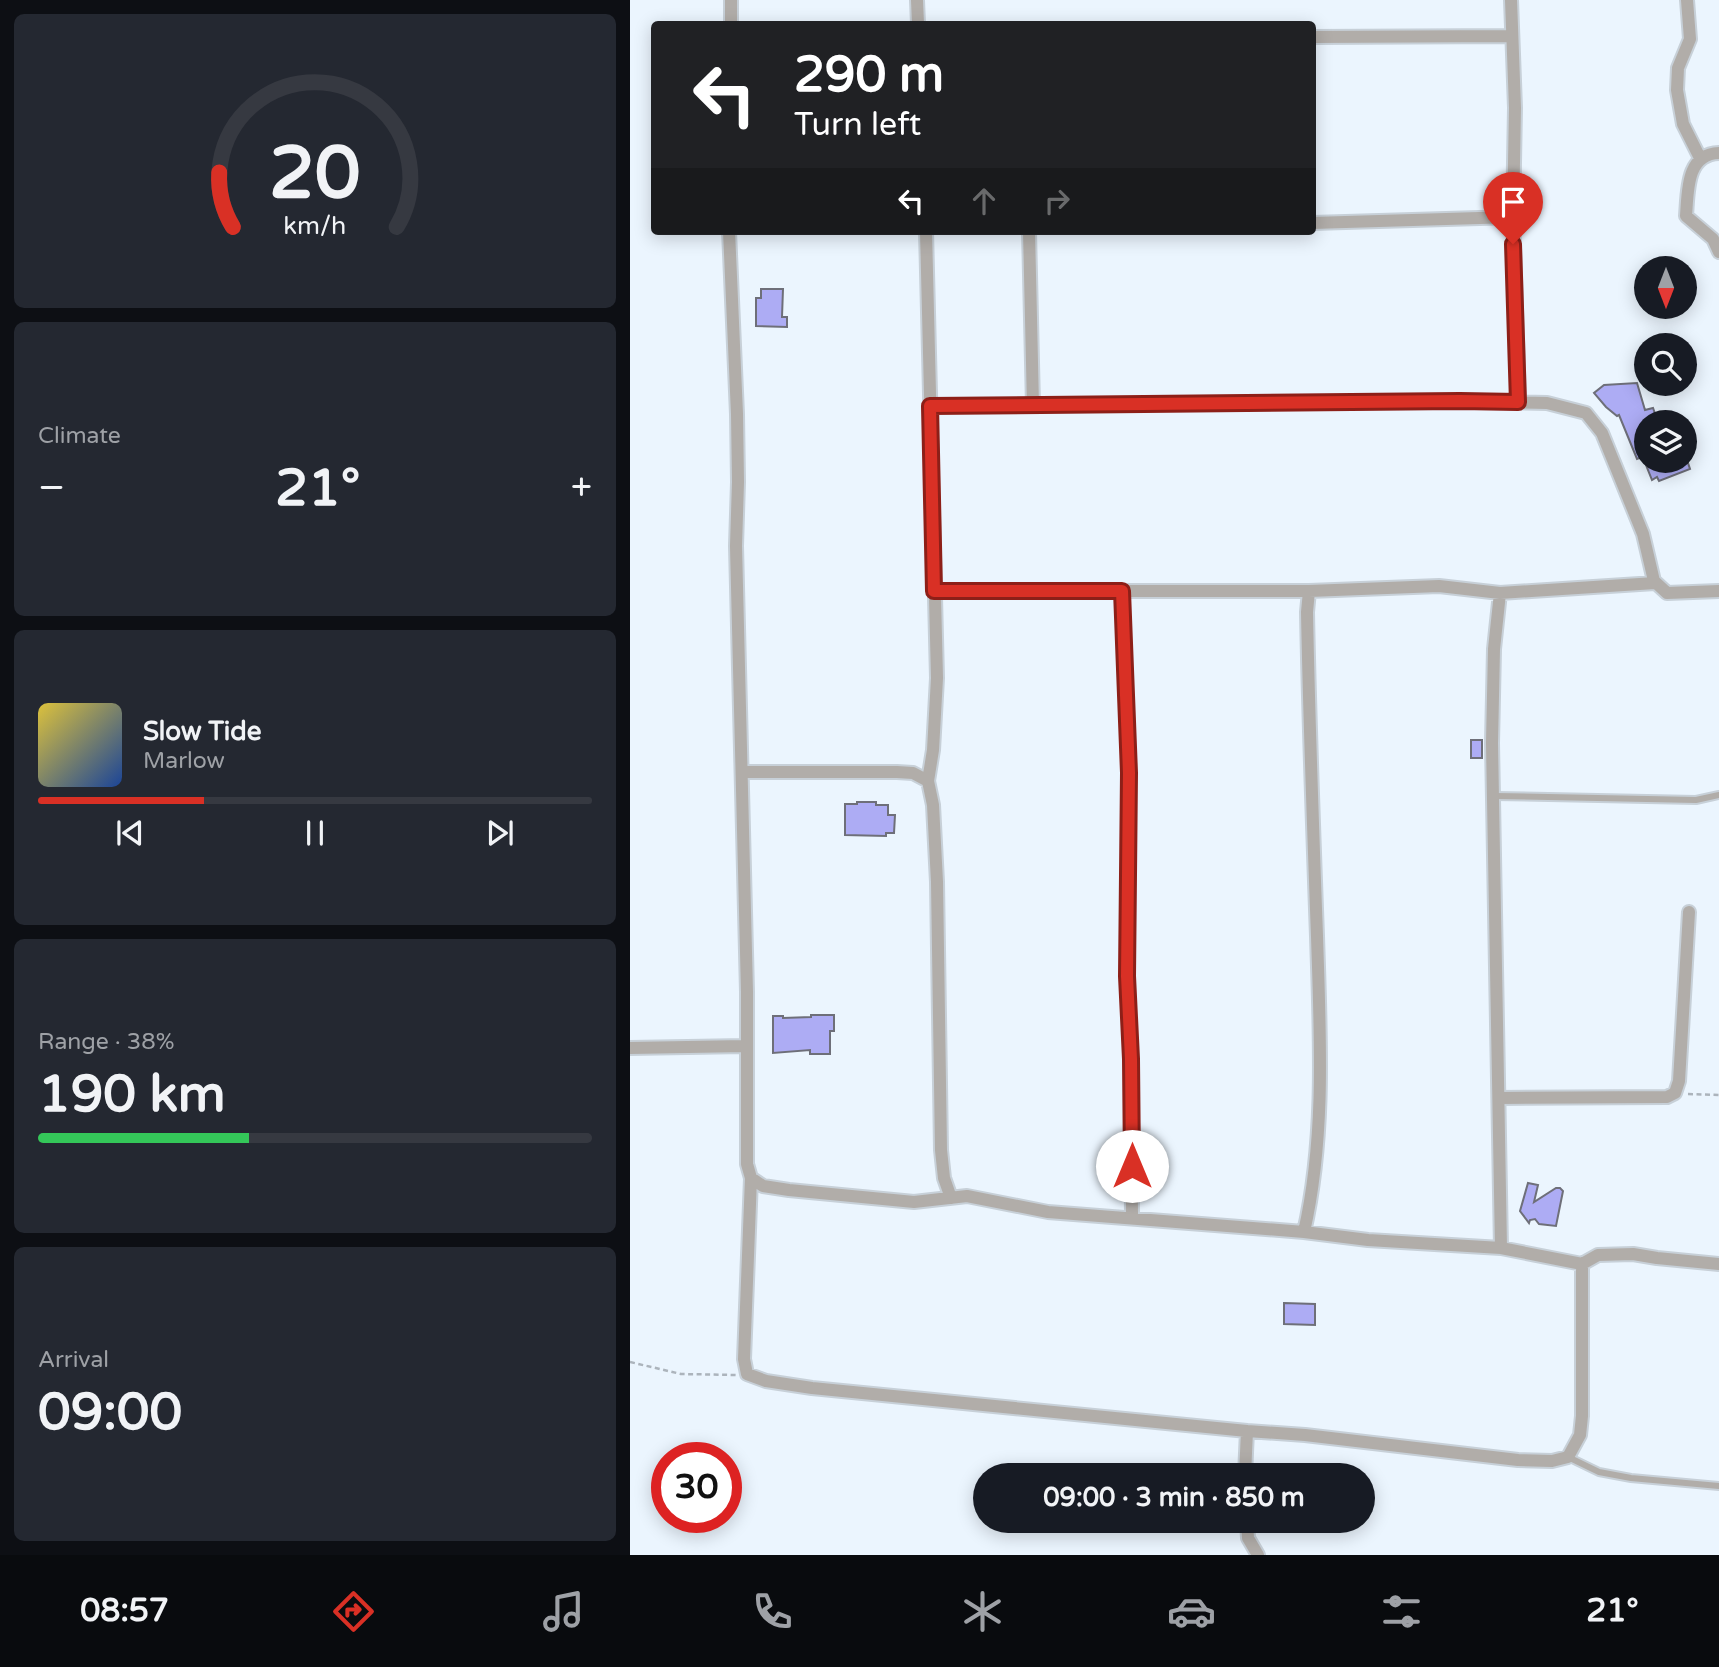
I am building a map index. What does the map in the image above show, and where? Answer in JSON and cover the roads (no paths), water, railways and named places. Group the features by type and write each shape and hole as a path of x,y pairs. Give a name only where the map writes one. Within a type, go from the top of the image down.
{"street":[{"path":"731,0 731,21"},
{"path":"917,0 918,21"},
{"path":"1511,0 1515,108 1513,217 1518,402"},
{"path":"1687,0 1690,39 1678,68 1677,90 1683,124 1700,158"},
{"path":"1316,37 1512,36"},
{"path":"1719,153 1710,153 1700,158 1690,174 1686,216 1713,240 1719,252"},
{"path":"1316,223 1513,217"},
{"path":"729,235 738,428 736,546 747,992 747,1164 751,1178 744,1359 747,1374 766,1381 813,1388 1247,1432 1305,1434 1518,1460 1552,1461 1568,1457 1580,1435 1582,1264"},
{"path":"926,235 937,678 933,750 928,781 933,804 937,882 941,1150 944,1178 951,1198"},
{"path":"1029,235 1033,405"},
{"path":"930,406 1460,401 1546,403 1586,413 1602,433 1643,534 1655,583 1667,593 1719,591"},
{"path":"934,591 1309,591 1439,586 1500,593 1655,583"},
{"path":"1122,591 1129,773 1127,976 1131,1059 1132,1218"},
{"path":"1304,1232 1311,1203 1321,1069 1310,745 1307,612 1309,591"},
{"path":"1500,593 1494,649 1492,743 1501,1248"},
{"path":"743,772 897,772 914,773 928,781"},
{"path":"1499,1098 1667,1097 1675,1093 1679,1081 1689,912"},
{"path":"630,1048 746,1046"},
{"path":"751,1178 763,1186 789,1190 914,1202 967,1196 1048,1212 1304,1232 1368,1240 1501,1248 1582,1264 1598,1255 1633,1254 1719,1264"},
{"path":"1246,1463 1247,1432"},
{"path":"1248,1533 1258,1555"}],"lane":[{"path":"1495,796 1696,800 1719,795"},
{"path":"1568,1457 1599,1472 1631,1478 1719,1486"}]}
